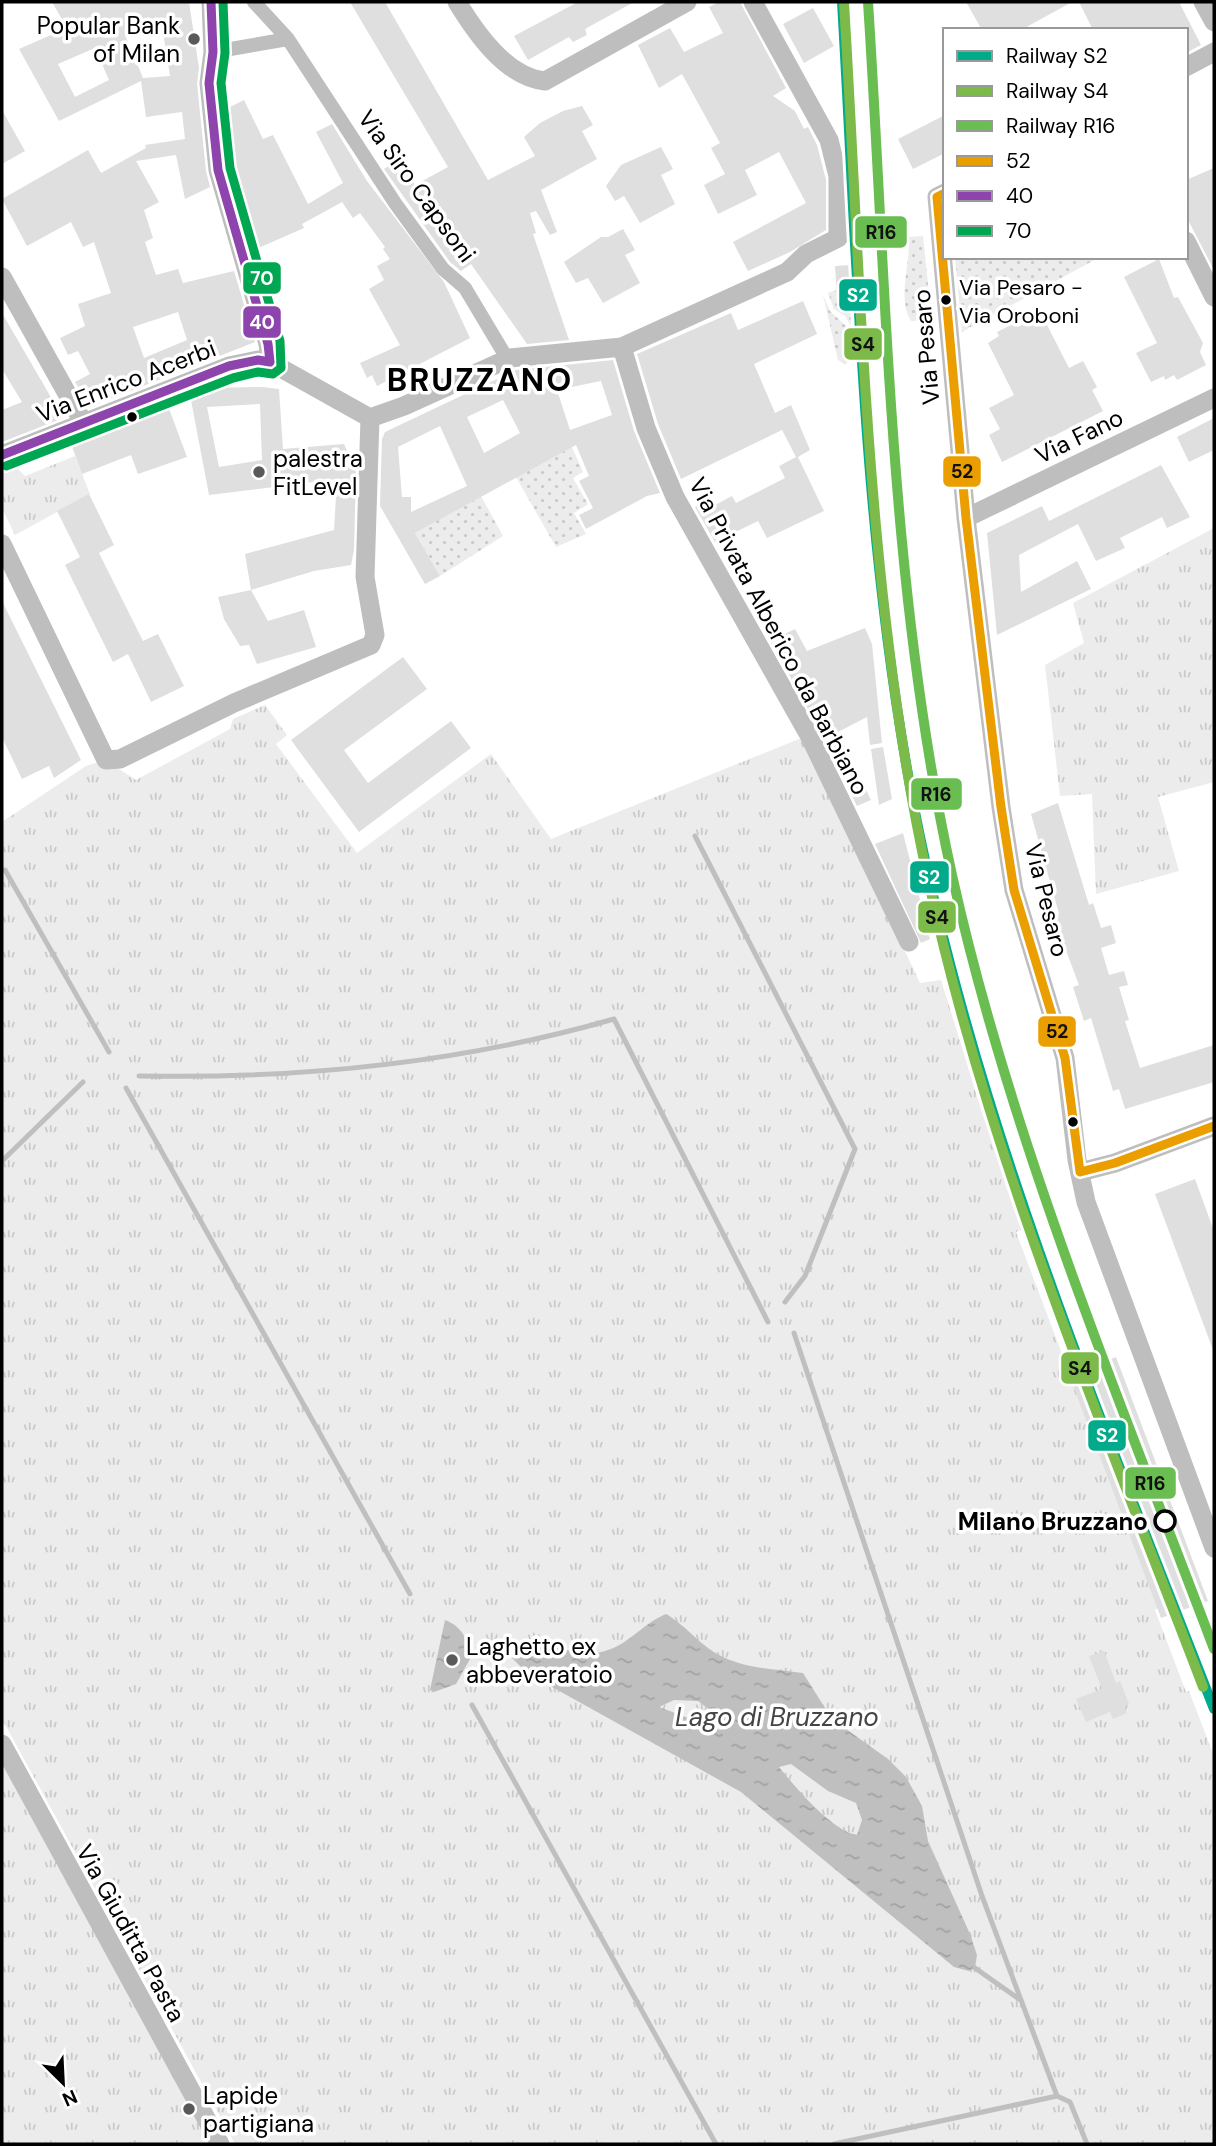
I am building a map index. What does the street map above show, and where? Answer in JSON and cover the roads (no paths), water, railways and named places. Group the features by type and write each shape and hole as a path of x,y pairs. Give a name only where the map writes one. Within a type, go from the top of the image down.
{"street":[{"path":"211,2 213,52 209,83 218,170 268,344 270,362 370,418 404,406 510,358 622,347 787,272 806,254 838,238 838,176 829,140 753,2"},
{"name":"Via Siro Capsoni","path":"254,2 288,39 395,203 443,269 465,288 505,355 510,358"},
{"path":"457,2 498,55 521,74 537,80 545,80 687,2"},
{"path":"1203,2 1214,22"},
{"path":"213,52 288,39"},
{"path":"1188,66 1214,52"},
{"name":"Via Pesaro","path":"941,195 943,221"},
{"path":"1188,245 1214,297"},
{"name":"Via Pesaro","path":"946,259 966,518 1014,890 1065,1058 1086,1202 1214,1548"},
{"path":"2,277 83,422"},
{"name":"Via Privata Alberico da Barbiano","path":"622,347 646,428 675,497 809,735 909,942"},
{"name":"Via Enrico Acerbi","path":"2,456 229,366 258,360 270,362"},
{"name":"Via Fano","path":"966,518 1214,398"},
{"path":"2,544 106,760 120,758 247,698 370,645 374,635 365,577 370,418"},
{"path":"1080,1172 1115,1163 1214,1126"},
{"name":"Via Giuditta Pasta","path":"2,1744 220,2144"}],"water":[{"name":"Lago di Bruzzano","path":"666,1614 708,1648 733,1661 803,1673 832,1719 888,1759 906,1777 922,1806 928,1841 970,1934 977,1955 975,1968 969,1971 954,1967 741,1792 527,1673 507,1653 509,1649 513,1651 537,1644 580,1653 605,1651 623,1643","holes":["674,1700 698,1701 730,1725 720,1730 659,1707","791,1764 828,1791 856,1803 862,1820 857,1835 847,1832 826,1817 779,1767"]},
{"path":"445,1620 456,1626 464,1635 470,1659 456,1684 434,1692 430,1690"}],"waterway":[{"path":"695,836 855,1149 805,1276 785,1302"},
{"path":"5,870 109,1052"},
{"path":"139,1076 259,1075 379,1065 498,1047 614,1019 768,1322"},
{"path":"2,1161 83,1082"},
{"path":"126,1088 410,1594"},
{"path":"794,1333 982,1896 1057,2096"},
{"path":"472,1705 716,2144"},
{"path":"975,1968 1019,1999"},
{"path":"834,2144 1057,2096 1070,2102 1087,2144"}],"rail line":[{"name":"S2","path":"842,2 858,307 873,510 898,712 915,812 941,928 971,1042 1006,1155 1085,1378 1214,1709"},
{"name":"R16","path":"868,2 886,331 903,550 931,767 952,875 976,974 1036,1170 1104,1363 1214,1649"},
{"name":"S4","path":"844,3 862,333 878,553 907,771 928,879 953,983 1015,1187 1087,1388 1203,1687"}],"place":[{"name":"Popular Bank of Milan","path":"194,39"},
{"name":"Via Pesaro - Via Oroboni","path":"946,300"},
{"name":"palestra FitLevel","path":"259,472"},
{"name":"Milano Bruzzano","path":"1165,1521"},
{"name":"Laghetto ex abbeveratoio","path":"452,1660"},
{"name":"Lapide partigiana","path":"189,2109"}],"district":[{"name":"BRUZZANO","path":"480,380"}]}
